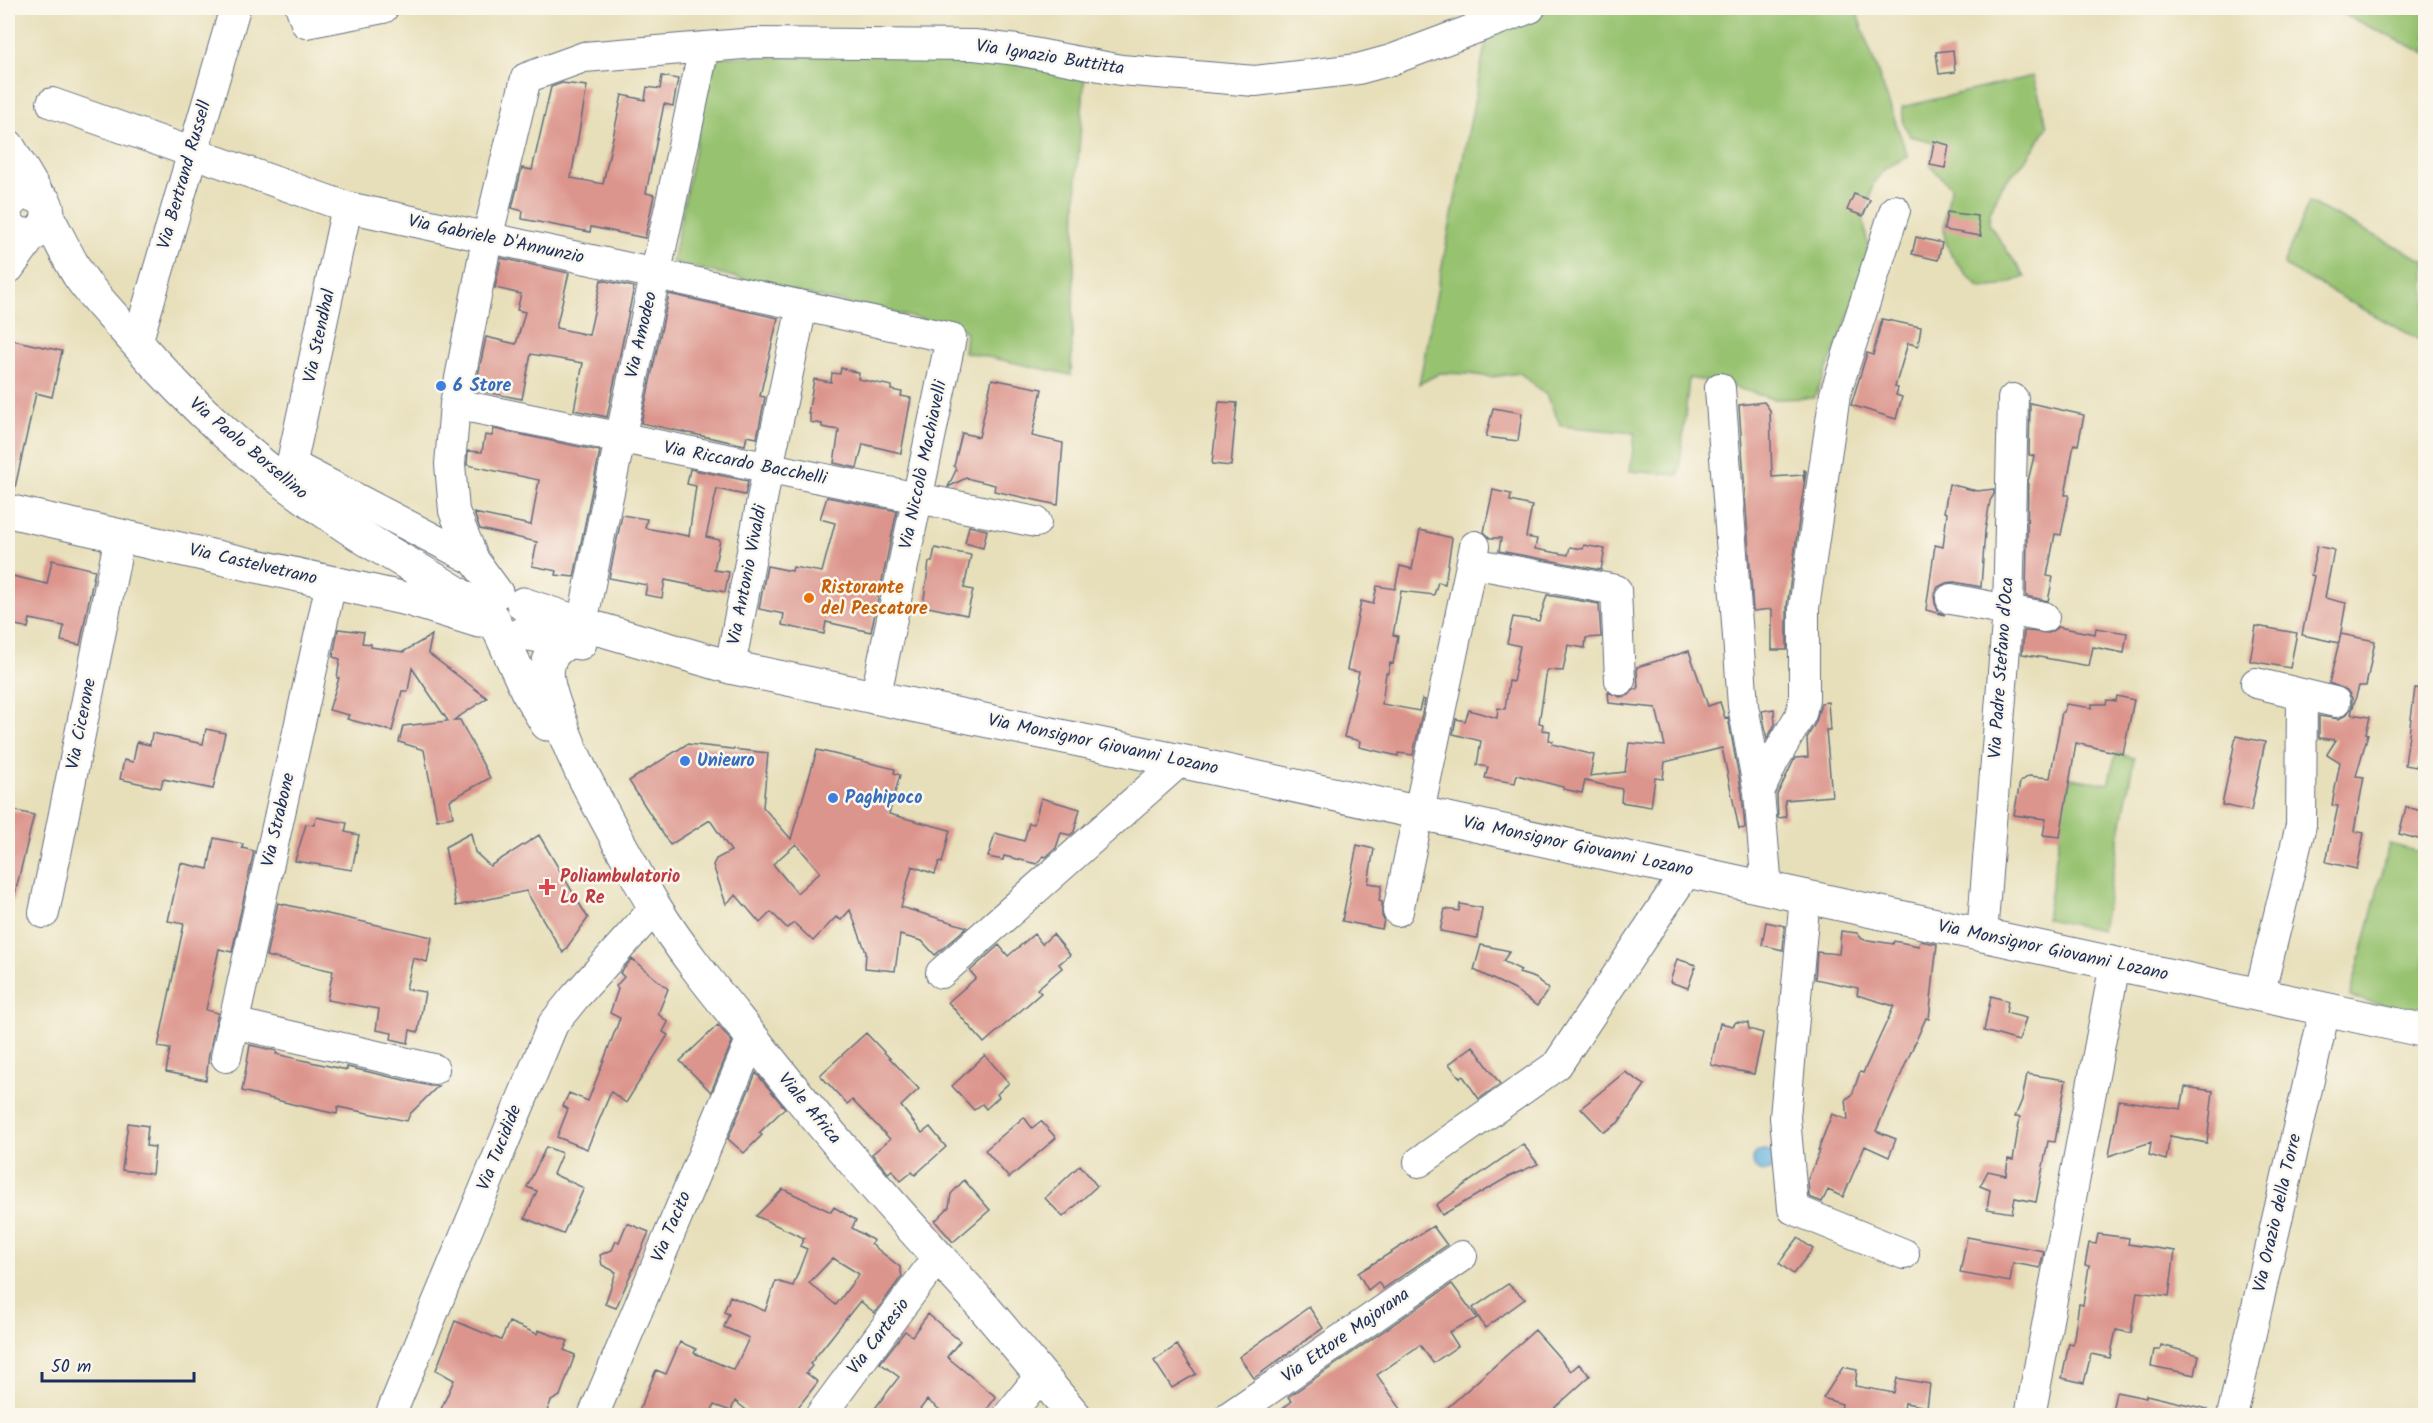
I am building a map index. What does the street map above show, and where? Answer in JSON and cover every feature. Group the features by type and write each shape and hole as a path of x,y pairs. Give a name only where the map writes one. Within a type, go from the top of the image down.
{"main road":[{"name":"Via Paolo Borsellino","path":"8,146 27,219 79,275 136,343 210,421 290,475 351,529 386,550 432,564 512,619"},
{"path":"8,267 27,219"},
{"name":"Via Castelvetrano","path":"8,511 456,612 512,619"},
{"path":"512,619 539,691 566,739 582,774"},
{"path":"512,619 527,691 559,744 582,774"},
{"name":"Via Monsignor Giovanni Lozano","path":"512,619 875,699 1418,812 2426,1031"},
{"path":"566,739 547,683 547,673 554,652 577,633"},
{"name":"Viale Africa","path":"582,774 655,908 691,960 800,1100 937,1258 966,1287 1075,1416"}],"street":[{"name":"Via Bertrand Russell","path":"136,343 235,8"},
{"path":"300,8 306,23 383,8"},
{"name":"Via Ignazio Buttitta","path":"487,239 526,78 584,57 756,43 974,45 1017,50 1121,70 1255,81 1337,72 1391,60 1530,8"},
{"name":"Via Amodeo","path":"577,633 704,46"},
{"name":"Via Gabriele D'Annunzio","path":"52,104 347,207 951,338"},
{"name":"Via Stendhal","path":"290,475 347,207"},
{"path":"1759,792 1773,762 1801,714 1804,699 1804,608 1835,394 1895,210"},
{"path":"487,239 455,404 450,464 454,512 474,560 512,619"},
{"name":"Via Antonio Vivaldi","path":"730,667 802,306"},
{"name":"Via Niccolò Machiavelli","path":"875,699 951,338"},
{"path":"1720,388 1743,706 1759,792 1767,889"},
{"name":"Via Padre Stefano d'Oca","path":"1982,935 2008,610 2013,399"},
{"name":"Via Riccardo Bacchelli","path":"455,404 1036,522"},
{"path":"290,475 474,560"},
{"name":"Via Cicerone","path":"44,912 120,536"},
{"path":"1398,911 1474,554 1616,590 1620,680"},
{"name":"Via Strabone","path":"226,1057 332,583"},
{"path":"1951,599 2044,617"},
{"path":"2256,683 2336,702"},
{"path":"2259,996 2301,825 2302,694"},
{"path":"941,973 1180,761"},
{"path":"1419,1162 1557,1065 1687,871"},
{"path":"1805,897 1785,1118 1792,1209 1904,1254"},
{"name":"Via Tucidide","path":"390,1416 553,1024 574,997 655,908"},
{"path":"2030,1416 2115,964"},
{"name":"Via Orazio della Torre","path":"2232,1416 2325,1010"},
{"path":"233,1023 434,1069"},
{"name":"Via Tacito","path":"593,1416 752,1038"},
{"name":"Via Ettore Majorana","path":"1230,1416 1462,1256"},
{"name":"Via Cartesio","path":"820,1416 937,1258"},
{"path":"1008,1416 1041,1375"}],"green space":[{"path":"1555,8 1855,8 1908,157 1887,167 1873,183 1870,200 1863,216 1869,255 1841,337 1814,398 1773,399 1724,384 1689,378 1679,475 1630,471 1635,433 1561,426 1546,395 1520,373 1491,377 1440,373 1419,384 1488,31"},
{"path":"2330,8 2425,9 2425,53"},
{"path":"944,53 1085,74 1077,173 1071,375 964,352 966,332 958,327 800,293 672,262 710,73 719,57"},
{"path":"2033,76 2048,126 2027,159 2001,186 1990,213 1989,224 2025,277 2001,286 1980,288 1956,262 1947,246 1944,224 1951,187 1930,166 1934,142 1910,136 1904,124 1902,107"},
{"path":"2309,202 2425,261 2425,343 2283,265"},
{"path":"2116,753 2134,758 2102,930 2046,919 2067,790 2072,778 2108,784"},
{"path":"2389,844 2425,853 2425,1015 2350,997"}],"water":[{"path":"1764,1150 1772,1153 1775,1161 1772,1169 1764,1172 1756,1169 1753,1161 1756,1153"}],"building":[{"path":"1953,50 1955,72 1939,74 1936,52"},
{"path":"662,76 678,79 673,106 664,104 646,193 654,195 645,238 591,227 590,232 522,219 523,211 512,208 522,168 532,170 551,87 562,83 587,86 571,178 603,184 622,95 645,100 647,87 660,89"},
{"path":"1934,141 1949,145 1945,168 1930,165"},
{"path":"1854,194 1870,200 1863,216 1847,210"},
{"path":"1947,212 1977,216 1981,236 1944,230"},
{"path":"1916,237 1942,243 1938,260 1912,254"},
{"path":"501,258 569,273 556,328 589,335 601,280 634,287 607,417 574,410 583,363 531,354 522,399 475,390 486,337 516,344 525,312 517,310 521,294 495,288"},
{"path":"669,294 778,318 760,396 765,397 757,438 747,436 745,445 641,423"},
{"path":"1882,319 1921,327 1918,346 1908,343 1895,387 1898,388 1896,395 1902,397 1896,419 1851,405 1867,353 1873,355"},
{"path":"8,339 62,351 52,397 36,393 14,492 8,492"},
{"path":"841,368 859,373 858,379 892,386 891,390 902,392 901,396 911,398 901,453 863,444 857,468 834,463 839,430 810,422 810,414 808,414 814,379 831,382 832,373 840,374"},
{"path":"992,379 1042,389 1032,436 1063,443 1058,505 994,491 995,485 966,478 948,487 956,470 954,466 962,433 979,437"},
{"path":"1219,402 1237,403 1231,466 1212,464"},
{"path":"1764,402 1770,410 1772,477 1803,475 1804,482 1804,470 1806,471 1787,606 1787,650 1772,650 1772,609 1753,611 1739,405"},
{"path":"2030,403 2084,415 2078,445 2074,444 2065,495 2069,495 2061,535 2055,534 2047,576 2053,577 2048,601 2026,596 2028,481 2034,456 2029,455"},
{"path":"1493,408 1522,413 1518,441 1486,437"},
{"path":"494,429 600,451 574,577 556,575 557,571 532,566 537,542 480,529 474,513 531,525 539,480 467,465 468,451 482,452 485,435 492,436"},
{"path":"690,469 748,481 745,495 717,489 706,537 720,540 714,570 729,572 725,592 665,580 662,598 645,595 647,585 609,578 622,515 647,519 645,528 689,536 696,486 687,484"},
{"path":"1949,484 1977,491 1994,489 1994,494 1990,501 1985,531 1981,587 1954,582 1938,587 1934,595 1935,604 1939,612 1945,615 1926,610 1935,545 1943,547 1947,513 1944,512"},
{"path":"1493,490 1511,494 1510,501 1532,506 1526,537 1537,539 1535,549 1568,555 1570,547 1583,549 1584,545 1605,549 1601,570 1499,551 1501,538 1490,538 1484,532"},
{"path":"827,497 897,511 871,632 826,622 824,634 782,625 784,614 759,609 767,566 792,571 793,567 822,572 835,523 820,519"},
{"path":"969,526 987,530 983,548 965,543"},
{"path":"1420,530 1452,538 1445,584 1438,582 1434,595 1401,591 1393,635 1398,636 1393,664 1390,663 1388,673 1386,673 1382,704 1419,711 1422,699 1425,700 1413,755 1398,753 1398,756 1359,747 1360,741 1344,737 1359,672 1347,670 1361,601 1373,604 1377,586 1395,589 1400,566 1412,569"},
{"path":"2317,546 2334,550 2325,598 2346,603 2339,643 2302,635 2314,576 2311,575"},
{"path":"935,548 971,555 964,588 973,590 967,615 923,606 929,562 932,562"},
{"path":"52,560 95,570 80,645 61,641 64,626 30,619 28,628 8,623 8,575 47,584"},
{"path":"1547,595 1599,604 1601,637 1586,638 1585,648 1568,645 1563,671 1547,670 1539,723 1543,724 1542,730 1550,731 1549,740 1553,741 1552,744 1594,755 1590,776 1625,772 1629,743 1665,746 1656,708 1609,703 1608,692 1620,697 1629,695 1634,689 1638,689 1637,667 1689,651 1708,706 1720,702 1725,718 1728,717 1742,794 1745,828 1739,829 1722,748 1665,762 1663,779 1655,778 1651,807 1621,802 1622,789 1585,781 1582,793 1517,775 1515,783 1485,778 1488,767 1477,765 1481,741 1453,734 1456,719 1465,721 1469,710 1497,718 1498,708 1505,709 1509,681 1513,682 1520,646 1507,643 1513,617 1539,621"},
{"path":"2256,626 2297,633 2290,668 2250,661"},
{"path":"2058,627 2095,634 2096,628 2127,633 2124,653 2093,647 2089,666 2022,654 2024,631 2049,633"},
{"path":"338,629 364,632 362,643 371,644 371,647 403,652 432,635 428,653 487,698 454,720 460,720 490,778 450,800 453,817 437,820 424,750 399,742 403,726 448,721 412,668 408,691 402,691 392,731 347,719 349,715 329,710 339,678 337,678 340,659 333,657"},
{"path":"2341,634 2375,641 2366,686 2359,686 2351,714 2370,717 2366,733 2368,734 2356,776 2364,777 2354,831 2364,833 2357,869 2326,862 2338,806 2332,805 2340,762 2327,754 2336,740 2319,738 2319,716 2339,719 2352,707 2352,698 2347,690 2329,683"},
{"path":"2415,688 2426,689 2426,728 2416,767 2405,765"},
{"path":"2117,696 2134,700 2123,754 2076,743 2060,837 2043,835 2046,819 2014,815 2020,782 2029,776 2050,778 2062,712 2066,704 2092,708 2092,704 2106,704 2107,700 2116,701"},
{"path":"1828,702 1830,730 1826,730 1832,796 1785,800 1786,817 1778,818 1777,795 1795,758 1808,757 1807,738 1816,722 1821,703"},
{"path":"1774,709 1775,724 1767,739 1762,711"},
{"path":"206,729 225,733 213,789 163,779 161,788 120,779 124,760 133,762 137,742 150,745 152,733 203,744"},
{"path":"2236,736 2265,742 2251,811 2222,805"},
{"path":"687,744 768,753 763,807 791,839 817,750 895,769 894,773 900,775 889,814 950,830 942,863 939,862 935,874 912,866 901,907 967,927 935,955 922,941 900,935 895,971 865,968 866,952 850,910 841,920 836,917 813,941 794,923 787,928 771,912 760,923 736,895 726,904 713,865 716,859 731,851 710,820 670,845 629,781","holes":["796,844 820,872 797,893 773,864"]},
{"path":"1041,798 1080,809 1074,832 1070,835 1061,833 1056,848 1046,857 1043,856 1037,864 1004,856 1003,860 988,857 995,833 1024,841 1029,823 1034,824"},
{"path":"2406,807 2426,812 2426,841 2399,834"},
{"path":"8,809 34,815 13,902 8,901"},
{"path":"316,817 347,823 345,832 359,835 352,870 295,861 306,824 314,825"},
{"path":"471,833 475,852 490,866 539,835 588,918 563,953 526,891 456,906 445,847"},
{"path":"214,838 243,844 242,848 254,851 232,952 219,949 206,1010 218,1013 209,1053 206,1080 166,1072 170,1049 158,1047 184,924 168,921 181,863 208,869"},
{"path":"1357,845 1374,849 1368,883 1382,885 1379,901 1382,902 1384,920 1382,929 1342,921"},
{"path":"278,903 432,937 427,962 413,958 406,989 425,992 418,1032 410,1030 408,1043 391,1039 392,1033 376,1030 379,1009 327,1000 333,971 266,956"},
{"path":"1460,904 1482,908 1477,938 1440,931 1445,909 1459,911"},
{"path":"1766,922 1785,926 1783,950 1762,945"},
{"path":"1841,931 1857,933 1862,939 1893,944 1894,941 1919,946 1920,941 1937,944 1929,1019 1926,1018 1876,1131 1896,1139 1889,1157 1865,1146 1843,1197 1828,1190 1822,1202 1809,1197 1808,1179 1820,1150 1818,1150 1832,1114 1848,1120 1846,1099 1852,1095 1860,1072 1863,1073 1894,1006 1857,995 1858,988 1815,979 1817,952 1839,954"},
{"path":"1034,934 1042,944 1053,934 1070,955 1059,964 1062,968 1037,989 1041,993 984,1043 948,1002 976,978 970,971 999,945 1008,956"},
{"path":"1481,945 1510,951 1503,961 1521,970 1519,973 1535,978 1549,989 1537,1006 1515,990 1474,970"},
{"path":"632,959 668,989 658,1014 668,1022 663,1032 668,1035 626,1103 611,1092 587,1149 557,1137 568,1109 563,1106 569,1093 588,1101 620,1018 610,1013 618,989 616,986 624,977 620,973"},
{"path":"1677,959 1696,965 1688,988 1670,982"},
{"path":"1991,996 2008,1001 2006,1013 2026,1018 2019,1041 1984,1031"},
{"path":"1736,1022 1748,1023 1749,1029 1763,1033 1754,1074 1711,1065 1720,1023 1733,1026"},
{"path":"718,1025 732,1042 711,1092 680,1061"},
{"path":"866,1033 919,1089 901,1106 922,1133 930,1127 946,1147 915,1175 912,1172 901,1181 892,1170 888,1173 872,1154 890,1139 852,1100 847,1104 820,1075"},
{"path":"250,1045 277,1051 276,1054 347,1070 347,1067 438,1086 410,1114 407,1121 338,1107 337,1114 242,1091"},
{"path":"1473,1046 1500,1084 1479,1099 1463,1076 1460,1078 1449,1064"},
{"path":"985,1055 1009,1083 986,1109 982,1104 974,1110 952,1086"},
{"path":"1625,1072 1645,1085 1618,1123 1604,1132 1581,1108"},
{"path":"756,1073 785,1108 759,1133 762,1135 744,1153 728,1139"},
{"path":"2027,1074 2066,1080 2055,1142 2048,1141 2036,1202 2015,1198 2012,1213 1987,1209 1990,1190 1980,1186 1988,1171 2006,1175 2008,1159 2013,1160 2020,1117 2015,1117 2022,1100"},
{"path":"2185,1087 2213,1091 2207,1143 2170,1136 2166,1160 2149,1155 2151,1142 2109,1156 2119,1100 2181,1109"},
{"path":"1024,1117 1032,1128 1041,1121 1056,1138 1009,1178 985,1150"},
{"path":"128,1123 148,1126 146,1146 155,1147 152,1174 122,1170"},
{"path":"1523,1144 1538,1164 1510,1176 1442,1215 1436,1205"},
{"path":"546,1147 562,1153 553,1174 584,1188 563,1234 525,1218 537,1191 527,1187"},
{"path":"1080,1165 1097,1186 1063,1217 1045,1198"},
{"path":"964,1180 990,1210 953,1242 935,1221 949,1207 951,1194"},
{"path":"783,1189 831,1212 834,1207 856,1220 852,1228 874,1241 871,1244 900,1267 902,1276 875,1313 860,1301 810,1364 812,1366 806,1373 818,1382 791,1416 754,1416 735,1401 731,1411 714,1405 710,1416 637,1416 656,1370 666,1374 680,1342 696,1349 694,1353 734,1370 749,1338 724,1327 729,1314 724,1312 730,1296 765,1311 776,1281 793,1286 807,1249 800,1246 804,1238 756,1216","holes":["833,1258 859,1274 836,1305 809,1283"]},
{"path":"627,1223 649,1232 616,1308 605,1304 616,1272 602,1265 600,1255 612,1250 616,1241 619,1242"},
{"path":"1433,1226 1447,1245 1383,1289 1378,1282 1368,1290 1358,1273"},
{"path":"2098,1234 2129,1238 2128,1244 2175,1251 2169,1296 2137,1292 2131,1333 2116,1330 2110,1358 2091,1354 2084,1383 2062,1378 2069,1343 2073,1344 2079,1304 2083,1305 2089,1266 2085,1265 2089,1243 2096,1244"},
{"path":"1967,1237 2044,1251 2040,1268 2013,1263 2010,1282 1960,1273"},
{"path":"1798,1238 1813,1249 1793,1274 1779,1263"},
{"path":"1452,1284 1477,1318 1449,1332 1458,1346 1433,1363 1420,1345 1377,1375 1401,1409 1392,1416 1274,1416 1292,1401 1288,1397"},
{"path":"1508,1284 1525,1299 1485,1328 1473,1308"},
{"path":"1309,1307 1323,1328 1254,1378 1239,1357"},
{"path":"928,1314 960,1341 947,1357 996,1397 982,1416 948,1416 927,1400 915,1416 869,1416 899,1377 880,1363 905,1331 912,1336"},
{"path":"455,1321 501,1340 509,1322 537,1334 538,1330 568,1341 564,1350 575,1355 560,1396 551,1401 545,1416 438,1416 454,1380 436,1370"},
{"path":"1535,1330 1571,1371 1579,1364 1590,1376 1546,1416 1438,1416"},
{"path":"1177,1345 1196,1374 1172,1388 1154,1361"},
{"path":"2161,1345 2199,1355 2195,1375 2151,1366 2154,1350 2160,1350"},
{"path":"1843,1367 1857,1370 1855,1386 1894,1393 1897,1378 1930,1384 1927,1407 1905,1403 1903,1416 1840,1416 1842,1404 1823,1398"},
{"path":"2116,1392 2146,1398 2146,1395 2207,1409 2206,1416 2111,1416"}],"place":[{"name":"6 Store","path":"441,386"},
{"name":"Ristorante del Pescatore","path":"809,598"},
{"name":"Unieuro","path":"685,761"},
{"name":"Paghipoco","path":"833,798"},
{"name":"Poliambulatorio Lo Re","path":"547,887"}]}
